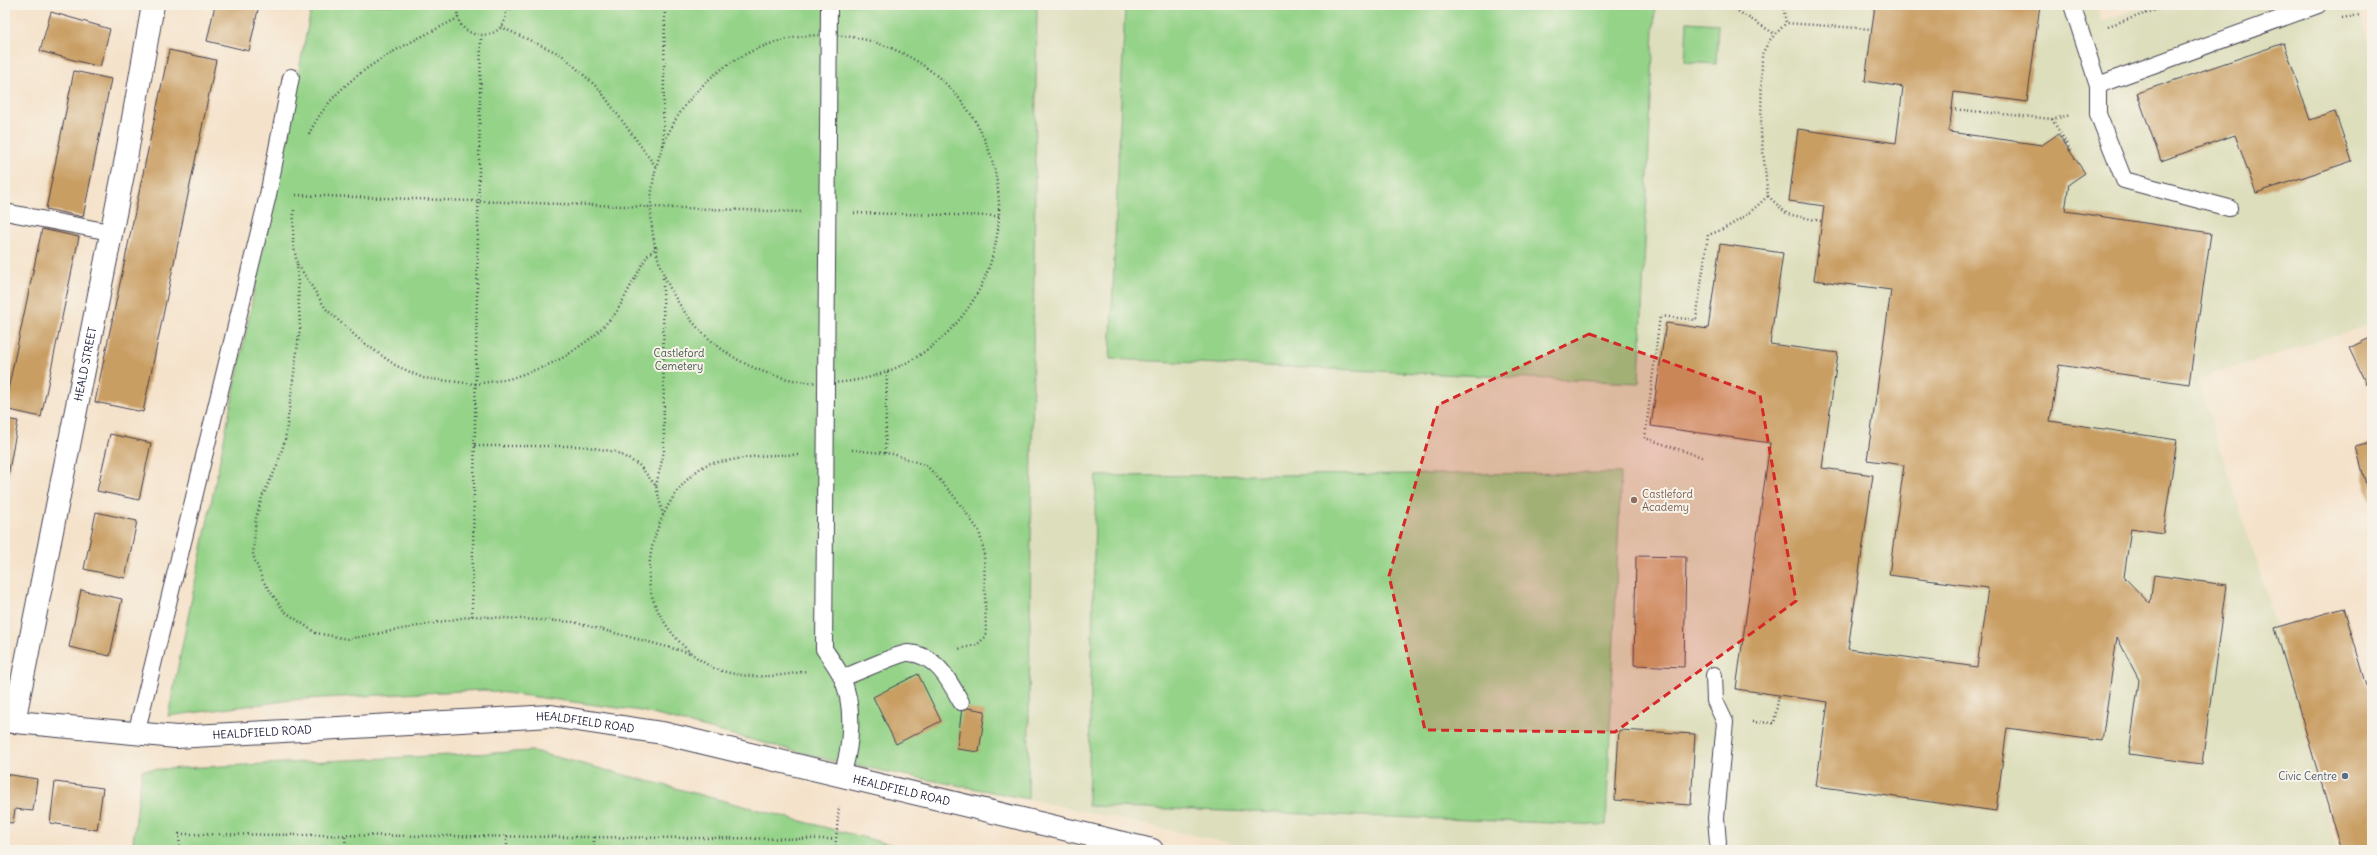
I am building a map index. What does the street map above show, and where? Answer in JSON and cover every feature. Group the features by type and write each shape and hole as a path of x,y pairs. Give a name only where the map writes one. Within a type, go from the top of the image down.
{"street":[{"name":"HEALD STREET","path":"10,722 110,232 153,5"},
{"name":"HEALDFIELD ROAD","path":"10,722 136,734 176,736 551,716 662,733 1152,850"}],"lane":[{"path":"829,5 824,649 842,678 849,710 849,742 842,776"},
{"path":"2072,5 2098,85 2098,114 2124,180 2229,208"},
{"path":"2098,85 2318,5"},
{"path":"136,734 268,195 292,77"},
{"path":"5,212 110,232"},
{"path":"842,678 908,652 930,660 947,677 961,702"},
{"path":"1714,675 1715,701 1724,722 1716,818 1718,843"}],"path":[{"path":"458,5 458,18 466,30 481,36 495,32 501,27 506,11 505,5"},
{"path":"506,11 518,5"},
{"path":"663,148 665,5"},
{"path":"1728,5 1775,34"},
{"path":"1783,5 1786,23"},
{"path":"2101,28 2171,5"},
{"path":"307,138 316,120 356,76 379,58 458,18"},
{"path":"1821,221 1787,214 1768,196 1761,134 1762,54 1775,34 1786,23 1872,29"},
{"path":"501,27 562,55 599,89 657,167"},
{"path":"472,616 481,36"},
{"path":"2052,119 2072,153"},
{"path":"294,189 294,202"},
{"path":"294,195 478,202 999,216"},
{"path":"1702,457 1645,438 1660,316 1696,320 1708,235 1728,228 1751,213 1768,196"},
{"path":"294,208 293,243 298,263 300,328 285,440 277,466 262,497 256,518 253,555 263,581 284,611 316,633 348,639 472,616 573,622 690,653 721,671 755,677 792,674 834,664"},
{"path":"298,263 326,309 360,340 396,365 423,378 475,384 509,378 546,366 566,356 594,336 616,313 646,256 657,247"},
{"path":"656,486 664,451 661,293 663,274"},
{"path":"885,453 887,372"},
{"path":"475,446 583,446 616,452 639,465 656,486 663,516"},
{"path":"690,653 675,636 655,607 649,579 653,538 668,502 694,475 708,464 764,454 826,453 868,450 885,453 927,466 954,496 979,531 984,551 986,636 977,645 955,649"},
{"path":"835,850 842,776"},
{"path":"180,850 179,834 345,837 594,836 835,839"},
{"path":"507,836 507,850"},
{"path":"594,836 594,850"},
{"path":"345,837 346,850"}],"highlighted area":[{"path":"1589,334 1760,395 1796,601 1615,732 1425,730 1389,576 1438,405"}],"shaded area":[{"name":"Castleford Academy","path":"1037,5 2096,5 2101,21 2149,5 2356,5 2372,48 2372,324 2198,379 2275,621 2337,850 1260,850 1028,799"}],"green space":[{"name":"Castleford Cemetery","path":"312,5 1037,5 1028,799 837,762 641,711 483,690 301,699 168,716"},
{"path":"1125,5 1655,5 1639,383 1110,359"},
{"path":"1687,22 1718,24 1716,64 1685,62"},
{"path":"1621,473 1606,825 1088,806 1096,476"},
{"path":"533,751 912,850 132,850 142,770"}],"building":[{"path":"215,5 259,5 249,51 207,41"},
{"path":"1875,5 2040,5 2027,102 1954,92 1949,132 2042,145 2058,134 2085,173 2069,184 2065,211 2211,233 2189,384 2059,365 2050,421 2177,440 2163,533 2131,528 2124,577 2150,604 2154,575 2226,585 2202,764 2129,754 2139,680 2117,637 2102,741 2007,728 1996,811 1816,786 1828,702 1736,689 1770,443 1651,426 1666,323 1708,329 1720,244 1783,253 1770,344 1838,353 1822,468 1873,475 1848,649 1977,667 1988,588 1889,575 1904,465 1867,460 1891,290 1814,280 1824,206 1789,201 1798,129 1896,143 1903,87 1865,81"},
{"path":"51,12 110,29 100,67 40,51"},
{"path":"2284,43 2310,120 2335,112 2352,161 2256,193 2235,135 2161,161 2137,93"},
{"path":"169,50 216,60 143,412 95,402"},
{"path":"74,71 111,79 83,217 46,209"},
{"path":"42,229 79,237 41,417 5,409 5,404"},
{"path":"2372,337 2372,381 2366,384 2349,348"},
{"path":"5,419 18,421 8,476 5,475"},
{"path":"110,434 151,443 139,500 97,491"},
{"path":"2372,443 2372,507 2356,447"},
{"path":"96,512 137,521 125,578 84,569"},
{"path":"2372,528 2372,546 2367,530"},
{"path":"1636,556 1686,557 1684,667 1634,665"},
{"path":"81,590 122,599 110,656 69,647"},
{"name":"Civic Centre","path":"2344,608 2372,703 2371,850 2341,850 2275,628"},
{"path":"918,674 941,721 896,744 873,697"},
{"path":"962,707 985,711 979,752 957,749"},
{"path":"1619,730 1695,734 1691,805 1615,800"},
{"path":"5,774 37,779 33,811 15,809 13,823 5,822"},
{"path":"55,782 103,788 97,830 50,823"}],"place":[{"name":"Castleford Academy","path":"1634,500"},
{"name":"Civic Centre","path":"2345,776"}]}
